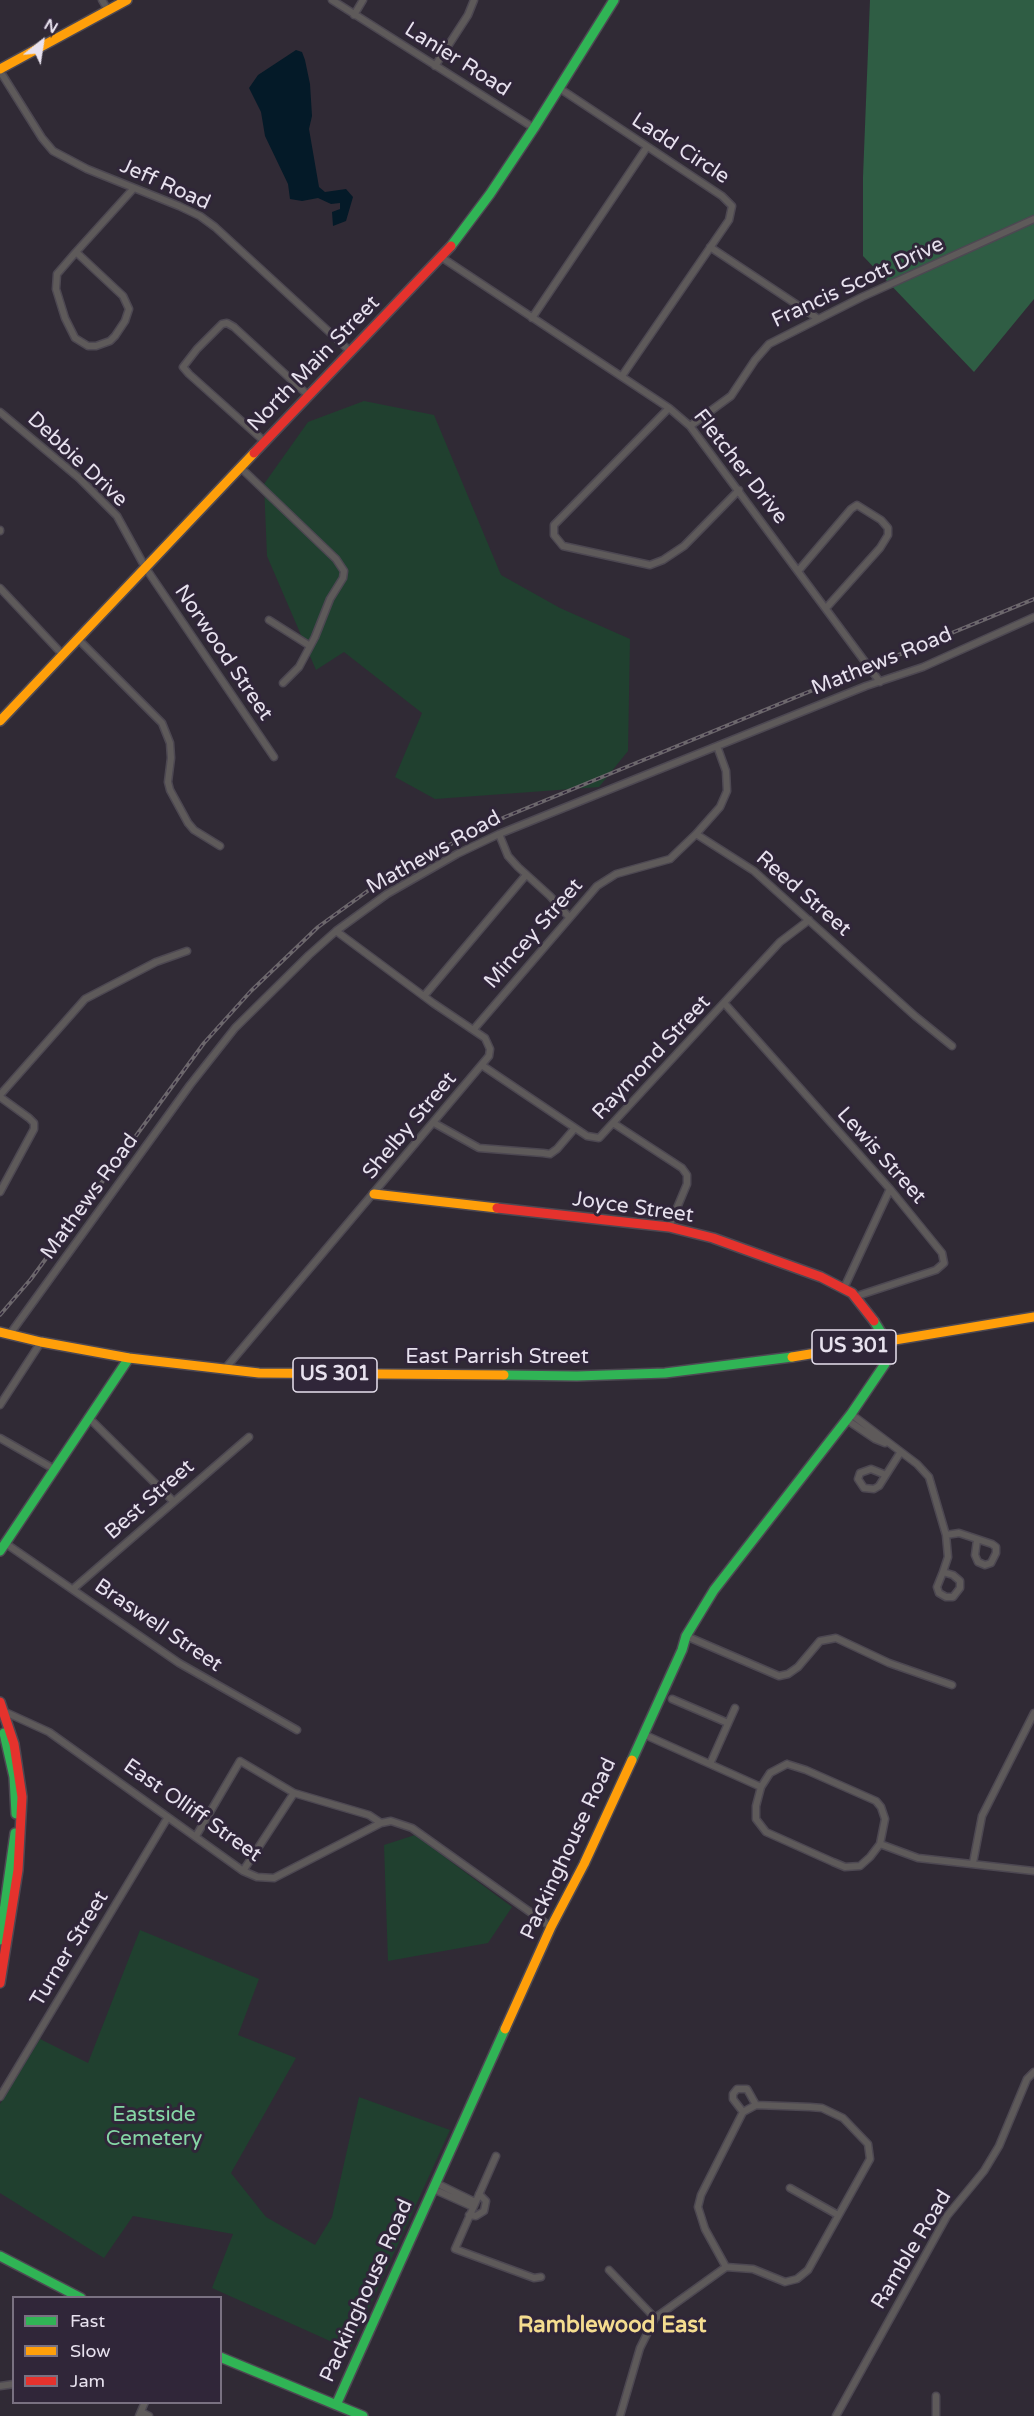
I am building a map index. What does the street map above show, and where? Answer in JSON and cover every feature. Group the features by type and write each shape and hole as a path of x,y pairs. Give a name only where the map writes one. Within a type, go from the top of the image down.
{"street":[{"path":"102,0 108,10"},
{"path":"0,70 127,0"},
{"name":"Lanier Road","path":"332,0 534,128"},
{"path":"354,15 363,0"},
{"path":"435,66 468,15 474,0"},
{"name":"North Main Street","path":"0,721 441,257 472,220 534,128 614,0"},
{"name":"Jeff Road","path":"0,70 42,138 53,151 87,169 179,206 215,227 351,352"},
{"name":"Ladd Circle","path":"559,88 722,196 732,206 729,220 622,376"},
{"path":"532,318 647,147"},
{"path":"76,252 123,296 129,309 125,321 115,336 96,346 88,346 75,338 65,318 56,289 57,274 76,252 134,188"},
{"name":"Francis Scott Drive","path":"690,426 731,396 755,360 769,344 817,318 1034,219"},
{"path":"710,247 817,318"},
{"name":"Fletcher Drive","path":"441,257 622,376 669,408 690,426 880,682"},
{"path":"265,442 183,367 222,324 227,323 234,327 309,396"},
{"path":"669,408 554,525 554,535 563,546 650,565 663,560 684,546 739,490"},
{"name":"Debbie Drive","path":"0,412 100,497 125,528 145,567"},
{"path":"241,468 336,559 344,571 343,578 330,599 299,667 283,683"},
{"path":"799,570 844,516 857,505 881,520 888,528 888,533 880,548 826,607"},
{"name":"Norwood Street","path":"145,567 274,757"},
{"path":"0,588 63,656"},
{"name":"Mathews Road","path":"5,1333 213,1055 259,1003 336,931 405,884 499,834 717,746 923,667 1034,617"},
{"path":"269,620 310,646"},
{"path":"78,639 162,723 170,743 168,782 170,790 194,830 220,846"},
{"name":"Mincey Street","path":"474,1029 590,891 603,880 670,859 720,807 728,791 726,771 717,746"},
{"path":"499,834 508,856 569,917"},
{"name":"Reed Street","path":"696,834 754,871 951,1046"},
{"path":"424,996 526,875"},
{"name":"Raymond Street","path":"434,1123 479,1148 550,1154 575,1128 595,1139 603,1135 780,942 808,920"},
{"name":"Shelby Street","path":"224,1370 483,1066 489,1056 490,1049 485,1038 474,1029 424,996 336,931"},
{"path":"0,1192 34,1129 34,1123 0,1096 85,999 156,962 187,951"},
{"name":"Lewis Street","path":"725,1004 890,1189 942,1252 944,1263 936,1270 857,1296"},
{"path":"483,1066 575,1128"},
{"path":"613,1123 682,1168 687,1175 687,1184 669,1227"},
{"path":"844,1288 890,1189"},
{"name":"Joyce Street","path":"374,1194 669,1227 713,1238 821,1277 844,1288 857,1296 887,1342"},
{"name":"US 301","path":"887,1342 1034,1317"},
{"name":"East Parrish Street","path":"5,1333 129,1358 224,1370 341,1375 577,1376 674,1372 762,1362 887,1342"},
{"path":"0,1405 41,1342"},
{"name":"Packinghouse Road","path":"336,2405 686,1636 714,1590 849,1417 885,1364 887,1342"},
{"path":"3,1547 129,1358"},
{"path":"88,1417 173,1501"},
{"path":"849,1417 875,1439 889,1444 916,1464 929,1477 946,1535 948,1557 937,1587 939,1593 946,1597 953,1597 960,1588 960,1581 953,1575 943,1572"},
{"name":"Best Street","path":"74,1589 249,1437"},
{"path":"0,1438 54,1469"},
{"path":"886,1475 871,1469 860,1473 858,1479 864,1488 870,1490 879,1486 886,1475 900,1453"},
{"path":"946,1535 959,1533 977,1540"},
{"name":"Braswell Street","path":"3,1547 74,1589 179,1663 297,1730"},
{"path":"686,1636 779,1676 788,1674 798,1667 820,1641 836,1638 889,1664 952,1685"},
{"path":"672,1699 728,1724"},
{"path":"710,1764 735,1708"},
{"path":"0,1940 16,1825 14,1777 1,1710"},
{"path":"0,1983 18,1870 22,1808 20,1774 1,1710"},
{"name":"East Olliff Street","path":"1,1710 49,1732 243,1871 257,1877 274,1878 381,1822"},
{"path":"973,1863 982,1816 1034,1713"},
{"path":"643,1734 761,1787"},
{"path":"196,1836 240,1761 294,1793 369,1815 381,1822 391,1821 412,1828 552,1928"},
{"path":"787,1764 876,1801 881,1807 885,1820 880,1844 860,1866 845,1867 766,1832 756,1819 756,1806 761,1787 770,1773 787,1764"},
{"path":"243,1871 294,1793"},
{"name":"Turner Street","path":"0,2097 168,1817"},
{"path":"880,1844 918,1858 1034,1871"},
{"name":"Ramble Road","path":"836,2416 947,2216 984,2171 999,2146 1027,2079 1034,2072"},
{"path":"743,2112 733,2099 733,2094 737,2089 747,2089 756,2105"},
{"path":"620,2416 640,2348 655,2318 726,2267 753,2269 785,2282 797,2279 808,2270 870,2159 868,2144 851,2125 834,2112 810,2107 756,2105 743,2112 701,2195 698,2207 705,2229 726,2267"},
{"path":"496,2156 455,2249 534,2278 541,2277"},
{"path":"434,2186 474,2205"},
{"path":"790,2188 838,2215"},
{"path":"469,2215 476,2216 484,2211 486,2201 479,2194"},
{"path":"0,2256 77,2296"},
{"path":"609,2270 655,2318"},
{"path":"222,2358 363,2416"},
{"path":"936,2396 936,2416"},
{"path":"140,2414 149,2416"}],"green space":[{"path":"870,0 1034,0 1034,299 974,372 863,256 863,177"},
{"path":"364,401 434,415 501,575 560,608 630,639 628,751 599,787 435,799 395,777 422,713 344,652 316,670 267,556 264,484 308,422"},
{"path":"415,1835 512,1907 488,1943 388,1961 384,1845"},
{"name":"Eastside Cemetery","path":"140,1930 259,1979 238,2035 296,2058 231,2173 266,2217 315,2245 332,2217 359,2097 450,2130 350,2350 212,2288 233,2234 133,2216 104,2258 0,2193 0,2104 40,2039 88,2063"}],"water":[{"path":"296,50 302,52 310,84 312,116 309,129 319,187 325,192 346,189 353,197 346,221 333,226 332,212 340,209 340,203 331,204 318,198 302,201 290,199 288,184 265,136 261,112 249,88 258,75"}],"railway":[{"path":"0,1315 31,1279 204,1043 251,991 318,927 391,874 505,817 1034,599"}],"traffic: fast":[{"path":"451,246 490,194 534,128 614,0"},
{"path":"632,1760 682,1650 686,1636 714,1590 851,1414 885,1364 887,1342 874,1321"},
{"path":"504,1375 577,1376 665,1373 792,1357"},
{"path":"0,1551 129,1358"},
{"path":"4,1733 14,1777 16,1814"},
{"path":"0,1940 15,1833"},
{"path":"336,2405 505,2029"},
{"path":"0,2256 77,2296"},
{"path":"222,2358 363,2416"}],"traffic: slow":[{"path":"0,69 127,0"},
{"path":"0,721 254,453"},
{"path":"374,1194 497,1208"},
{"path":"792,1357 1034,1317"},
{"path":"0,1332 129,1358 259,1373 504,1375"},
{"path":"505,2029 551,1927 584,1864 632,1760"}],"traffic: jam":[{"path":"254,453 451,246"},
{"path":"497,1208 669,1227 713,1238 821,1277 852,1293 874,1321"},
{"path":"0,1702 14,1744 22,1797 18,1870 0,1983"}],"district":[{"name":"Ramblewood East","path":"612,2326"}]}
